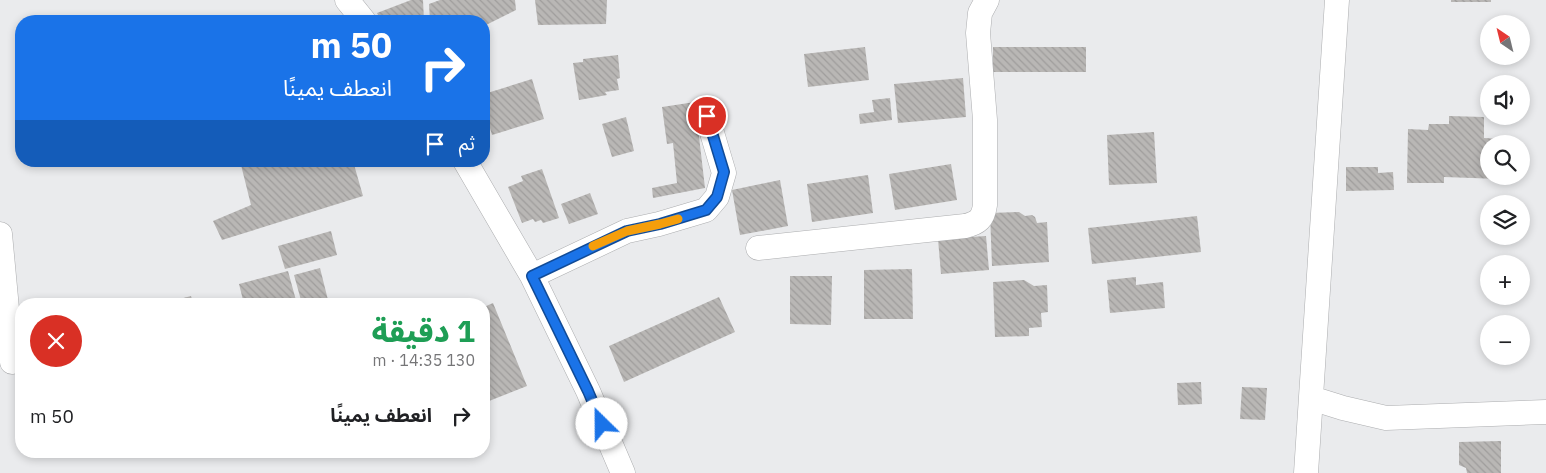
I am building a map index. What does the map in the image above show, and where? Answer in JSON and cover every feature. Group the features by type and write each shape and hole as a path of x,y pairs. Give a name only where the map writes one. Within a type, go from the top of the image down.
{"street":[{"path":"347,0 359,15"},
{"path":"758,248 965,226 976,224 982,218 985,206 985,120 978,33 980,13 987,0"},
{"path":"1306,473 1337,0"},
{"path":"532,276 627,231 660,224 706,210 717,197 724,172 707,116"},
{"path":"468,167 532,276 588,391 623,473"},
{"path":"0,234 12,362"},
{"path":"1311,398 1386,418 1546,412"}],"building":[{"path":"411,0 423,0 424,15 378,15 377,13"},
{"path":"440,0 515,0 516,10 490,23 490,15 430,15 429,4"},
{"path":"535,0 607,0 606,24 538,25"},
{"path":"1451,0 1491,0 1491,2 1451,2"},
{"path":"865,47 869,80 808,87 804,54"},
{"path":"993,47 1086,47 1086,72 993,72"},
{"path":"618,55 620,78 617,79 619,90 605,92 607,95 579,100 573,63 583,62 583,59"},
{"path":"963,78 966,117 898,123 894,84"},
{"path":"532,79 544,119 492,135 490,128 490,92"},
{"path":"890,98 892,120 860,124 859,114 874,112 872,100"},
{"path":"695,102 705,188 653,198 652,188 677,183 673,143 667,144 662,107"},
{"path":"1449,116 1480,117 1480,125 1484,125 1484,135 1480,135 1480,178 1444,177 1444,183 1407,183 1408,129 1428,130 1429,124 1449,124"},
{"path":"626,117 634,151 612,157 602,124"},
{"path":"1154,132 1157,183 1109,185 1107,135"},
{"path":"951,164 957,200 895,210 889,174"},
{"path":"242,167 355,167 363,196 222,240 213,221 251,205"},
{"path":"1346,167 1378,167 1378,173 1393,172 1394,190 1346,191"},
{"path":"542,169 559,218 543,223 541,220 535,222 533,219 522,223 508,187 523,181 521,176"},
{"path":"868,175 873,213 812,222 807,184"},
{"path":"780,180 788,226 740,235 732,190"},
{"path":"590,193 598,214 569,224 561,204"},
{"path":"1019,212 1025,216 1032,215 1037,223 1047,222 1049,262 992,266 990,213"},
{"path":"1197,216 1201,252 1092,264 1088,228"},
{"path":"331,231 337,255 285,269 278,246"},
{"path":"986,236 989,270 941,274 938,239"},
{"path":"320,268 328,298 300,298 294,275"},
{"path":"912,269 913,319 864,319 864,270"},
{"path":"288,271 295,298 242,298 239,284"},
{"path":"790,276 832,276 831,325 790,324"},
{"path":"1136,277 1136,285 1163,282 1165,308 1110,313 1107,280"},
{"path":"1024,280 1034,286 1047,285 1048,312 1041,313 1042,327 1029,328 1029,336 995,337 993,282"},
{"path":"719,297 735,332 624,382 609,346"},
{"path":"493,303 527,386 490,401 490,304"},
{"path":"1201,382 1202,404 1178,405 1177,383"},
{"path":"1242,387 1267,388 1265,420 1240,419"},
{"path":"1501,441 1501,473 1467,473 1466,468 1459,465 1459,442"}],"slow traffic":[{"path":"593,246 627,231 678,219"}],"route":[{"path":"602,424 532,276 627,231 660,224 706,210 717,197 724,172 707,116"}]}
